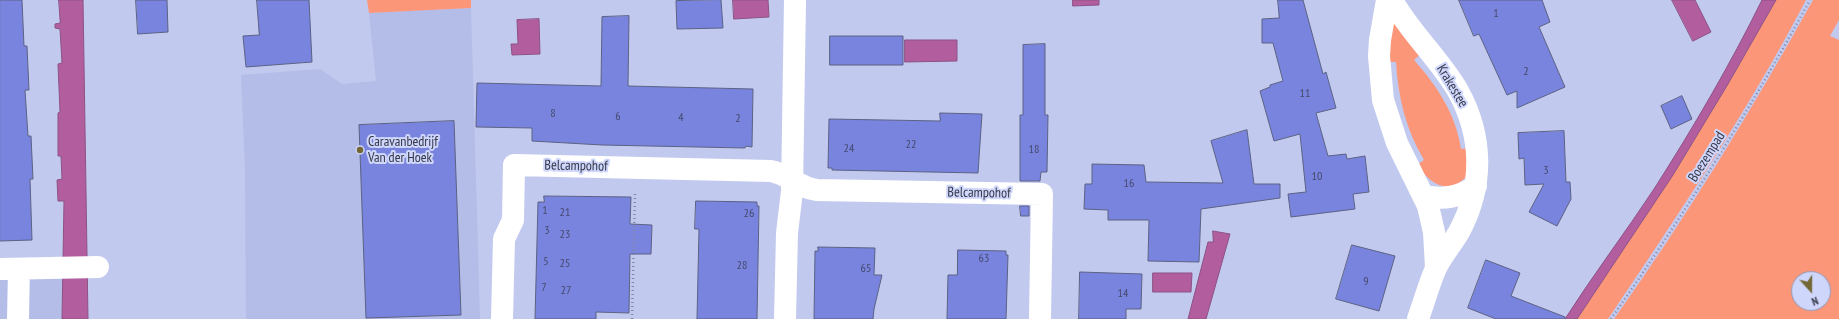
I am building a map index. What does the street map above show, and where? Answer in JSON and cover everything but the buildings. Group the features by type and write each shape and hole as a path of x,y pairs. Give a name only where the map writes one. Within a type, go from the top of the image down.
{"street":[{"path":"785,319 787,233 792,181 795,0"},
{"name":"Krakestee","path":"1387,0 1380,48 1380,72 1383,100 1402,156 1424,196 1434,232 1436,267"},
{"name":"Krakestee","path":"1392,0 1406,23 1448,75 1464,103 1471,119 1477,144 1478,156 1476,186 1471,206 1460,231 1436,267 1418,319"},
{"name":"Belcampohof","path":"502,319 504,239 513,220 514,165 771,171 781,174 806,188 817,190 1042,194 1040,319"},
{"path":"1424,196 1436,198 1452,197 1476,186"},
{"path":"18,319 9,269 98,267"}],"path":[{"name":"Boezempad","path":"1611,319 1676,225 1723,150 1760,89 1810,0"},
{"path":"632,319 635,168"}],"shaded area":[{"path":"59,0 83,0 88,319 62,319 64,201 58,201 57,180 62,179 61,156 58,156 58,113 60,112 58,64 62,63 60,29 55,28 55,24 60,23"},
{"path":"367,0 471,0 471,8 369,13"},
{"path":"733,0 768,0 769,17 734,19"},
{"path":"1073,0 1099,0 1099,5 1073,6"},
{"path":"1672,0 1695,0 1711,32 1693,41"},
{"path":"1762,0 1776,0 1728,84 1673,175 1577,319 1565,319 1632,222 1683,143 1711,96"},
{"path":"1776,0 1806,0 1784,41 1712,162 1608,319 1577,319 1673,175 1728,84"},
{"path":"1813,0 1839,0 1839,20 1830,36 1839,40 1839,319 1614,319 1693,202 1742,122"},
{"name":"Caravanbedrijf Van der Hoek","path":"471,8 480,319 246,319 245,169 241,75 320,69 342,84 376,81 369,13"},
{"path":"539,19 540,54 512,55 511,44 518,44 517,20"},
{"path":"1393,20 1421,54 1414,60 1438,90 1450,112 1455,124 1461,149 1469,148 1466,177 1459,183 1452,186 1439,185 1433,182 1417,165 1424,160 1412,137 1404,113 1396,62 1388,62"},
{"path":"905,40 957,40 957,61 905,62"},
{"path":"1213,231 1230,234 1206,319 1188,319 1208,242 1213,242"},
{"path":"1153,273 1192,273 1191,292 1153,292"},
{"path":"63,276 62,319 0,319 0,278"}],"place":[{"name":"Caravanbedrijf Van der Hoek","path":"360,150"}]}
